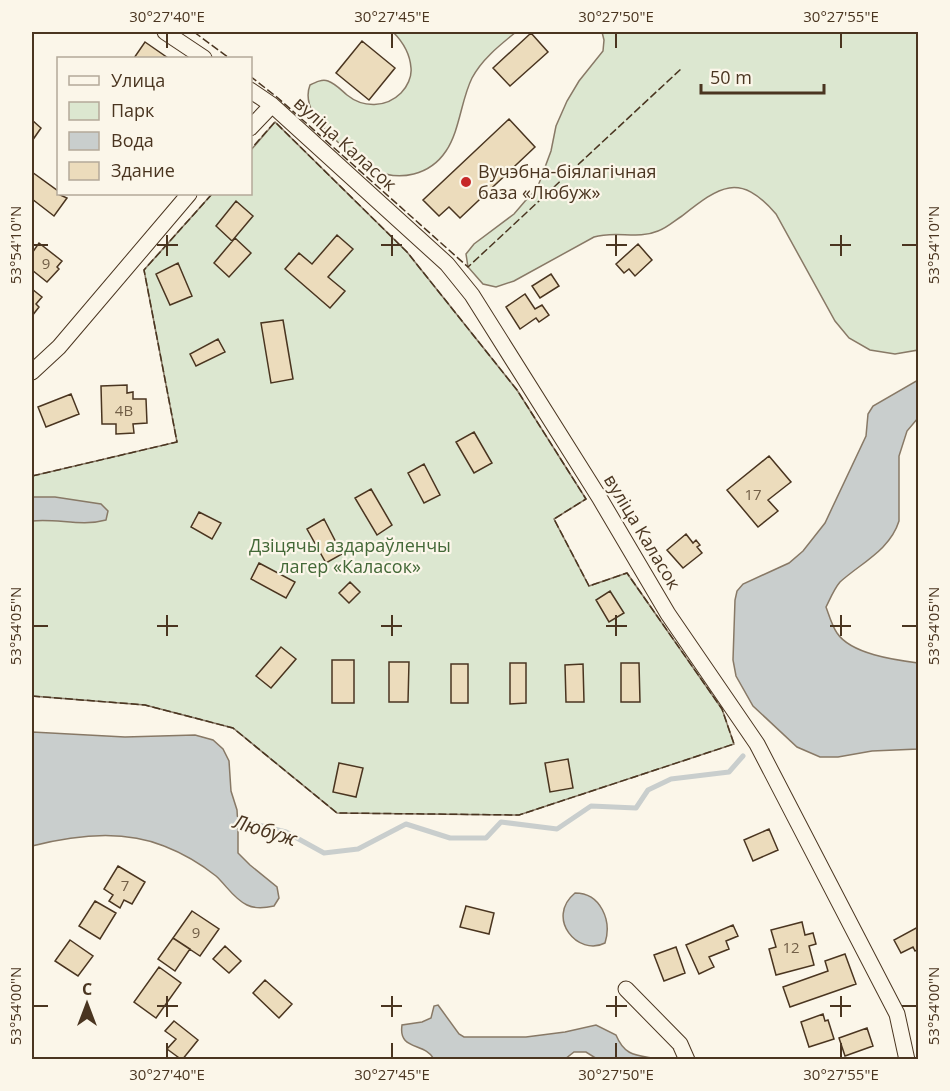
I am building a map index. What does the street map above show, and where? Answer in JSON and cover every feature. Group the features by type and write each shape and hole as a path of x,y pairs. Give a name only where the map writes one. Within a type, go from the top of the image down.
{"street":[{"path":"165,32 202,57"},
{"name":"вуліца Каласок","path":"252,91 272,105 447,264 472,295 599,497 668,614 757,744 897,1014 908,1059"},
{"path":"252,126 272,105"},
{"path":"32,372 59,347 188,195"},
{"path":"626,989 680,1044 687,1059"}],"green space":[{"path":"393,32 516,32 498,47 476,71 465,96 451,143 446,151 432,166 404,176 384,174 355,158 319,122 309,105 308,98 310,85 324,80 334,84 353,99 367,104 382,104 395,98 407,85 411,68 405,48"},
{"path":"602,32 918,32 918,350 895,354 870,350 849,338 835,321 776,214 751,192 740,188 718,191 667,226 650,234 610,234 594,237 514,281 496,287 483,284 468,267 466,254 474,244 514,214 538,186 551,151 556,126 567,101 579,81 603,51"},
{"name":"Дзіцячы аздараўленчы лагер «Каласок»","path":"275,122 407,252 517,390 586,499 554,519 589,586 627,573 722,709 734,744 519,815 337,813 233,728 145,705 32,696 32,476 177,442 144,270 211,195 252,195 252,149"}],"water":[{"path":"918,380 918,418 907,431 899,456 899,521 895,531 882,548 840,582 826,607 837,633 852,646 874,655 918,663 918,749 820,757 797,747 753,706 736,676 733,660 737,591 743,584 789,563 803,551 825,523 866,436 868,414 873,406"},
{"path":"32,497 55,497 101,504 108,511 106,520 87,523 32,521"},
{"path":"32,732 125,737 195,735 213,740 223,749 229,761 231,791 237,810 238,853 277,887 279,898 274,906 260,908 247,905 216,876 191,859 164,846 132,837 81,837 32,846"},
{"path":"575,893 584,894 598,903 607,926 605,943 595,946 585,945 569,933 564,923 563,913"},
{"path":"438,1005 459,1034 464,1037 526,1037 596,1025 616,1035 623,1047 632,1054 658,1059 597,1059 586,1052 574,1052 565,1059 434,1059 425,1050 404,1039 402,1025 431,1018 434,1006"}],"building":[{"path":"531,33 548,52 510,86 493,68"},
{"path":"362,41 395,68 369,100 336,73"},
{"path":"145,42 167,57 135,57"},
{"path":"509,119 535,147 460,218 449,207 439,216 423,200"},
{"path":"32,120 41,128 32,141"},
{"path":"32,172 57,190 57,195 67,198 54,216 32,199"},
{"path":"236,201 253,216 232,241 216,226"},
{"path":"337,235 353,249 328,277 345,291 330,308 285,269 299,253 312,264"},
{"path":"235,238 251,253 229,277 214,263"},
{"path":"39,243 62,261 57,267 59,269 47,282 32,270 32,253"},
{"path":"638,244 652,260 635,276 629,269 624,273 616,264"},
{"path":"178,263 192,296 170,305 156,274"},
{"path":"551,274 559,286 540,298 532,286"},
{"path":"32,289 42,297 36,304 39,307 32,316"},
{"path":"525,294 535,309 542,305 549,315 539,322 536,318 520,329 506,307"},
{"path":"283,320 293,379 271,383 261,323"},
{"path":"218,339 225,352 196,366 190,354"},
{"path":"127,385 127,393 133,392 133,399 146,399 147,423 133,424 134,433 116,434 116,424 102,424 101,386"},
{"path":"71,394 79,414 46,427 38,407"},
{"path":"474,432 492,463 474,473 456,442"},
{"path":"769,456 791,482 768,500 778,511 758,527 727,490"},
{"path":"424,464 440,495 424,503 408,473"},
{"path":"371,489 392,525 377,535 355,498"},
{"path":"199,512 221,523 212,539 191,527"},
{"path":"324,519 342,554 326,563 307,529"},
{"path":"686,534 693,543 696,540 700,545 697,547 702,553 683,568 667,550"},
{"path":"259,563 295,582 286,598 251,579"},
{"path":"350,582 360,592 349,603 339,593"},
{"path":"610,591 624,613 609,622 596,600"},
{"path":"281,647 296,659 271,688 256,676"},
{"path":"332,660 354,660 354,703 332,703"},
{"path":"389,662 409,662 408,702 389,702"},
{"path":"510,663 526,663 526,703 510,704"},
{"path":"621,663 639,663 640,702 621,702"},
{"path":"451,664 468,664 468,703 451,703"},
{"path":"583,664 584,702 566,702 565,665"},
{"path":"568,759 573,788 550,792 545,763"},
{"path":"339,763 363,768 356,797 333,792"},
{"path":"769,829 778,850 753,861 744,840"},
{"path":"118,866 145,882 132,904 124,900 120,908 109,901 113,895 104,889"},
{"path":"95,901 116,913 100,939 79,926"},
{"path":"466,906 494,913 489,934 460,927"},
{"path":"192,911 219,929 200,956 173,938"},
{"path":"802,922 805,935 813,933 816,944 809,946 814,965 776,975 769,949 776,947 771,930"},
{"path":"733,925 738,936 726,941 729,949 709,957 714,967 699,974 686,945"},
{"path":"918,927 918,949 915,951 913,947 901,953 894,940"},
{"path":"173,938 190,949 175,971 158,959"},
{"path":"70,940 93,956 78,976 55,961"},
{"path":"225,946 241,961 229,973 213,959"},
{"path":"676,947 685,973 664,981 654,955"},
{"path":"845,954 856,984 790,1007 783,987 828,971 825,961"},
{"path":"159,967 181,983 156,1018 134,1002"},
{"path":"265,980 292,1004 279,1018 253,993"},
{"path":"823,1014 825,1021 828,1020 834,1039 809,1047 801,1022"},
{"path":"174,1021 198,1040 182,1060 167,1049 176,1039 165,1031"},
{"path":"867,1028 873,1046 845,1056 839,1038"}],"waterway":[{"name":"Любуж","path":"231,818 286,832 324,853 358,849 406,824 450,838 486,838 501,822 557,829 591,806 636,808 648,790 671,779 729,772 743,756"}],"fence":[{"path":"194,32 228,57"},
{"path":"252,78 468,267 682,68"},
{"path":"32,696 145,705 233,728 337,813 519,815 734,744 722,709 627,573 589,586 554,519 586,499 517,390 407,252 275,122 252,148"},
{"path":"32,476 177,442 144,270 211,195"}],"place":[{"name":"Вучэбна-біялагічная база «Любуж»","path":"466,182"}]}
